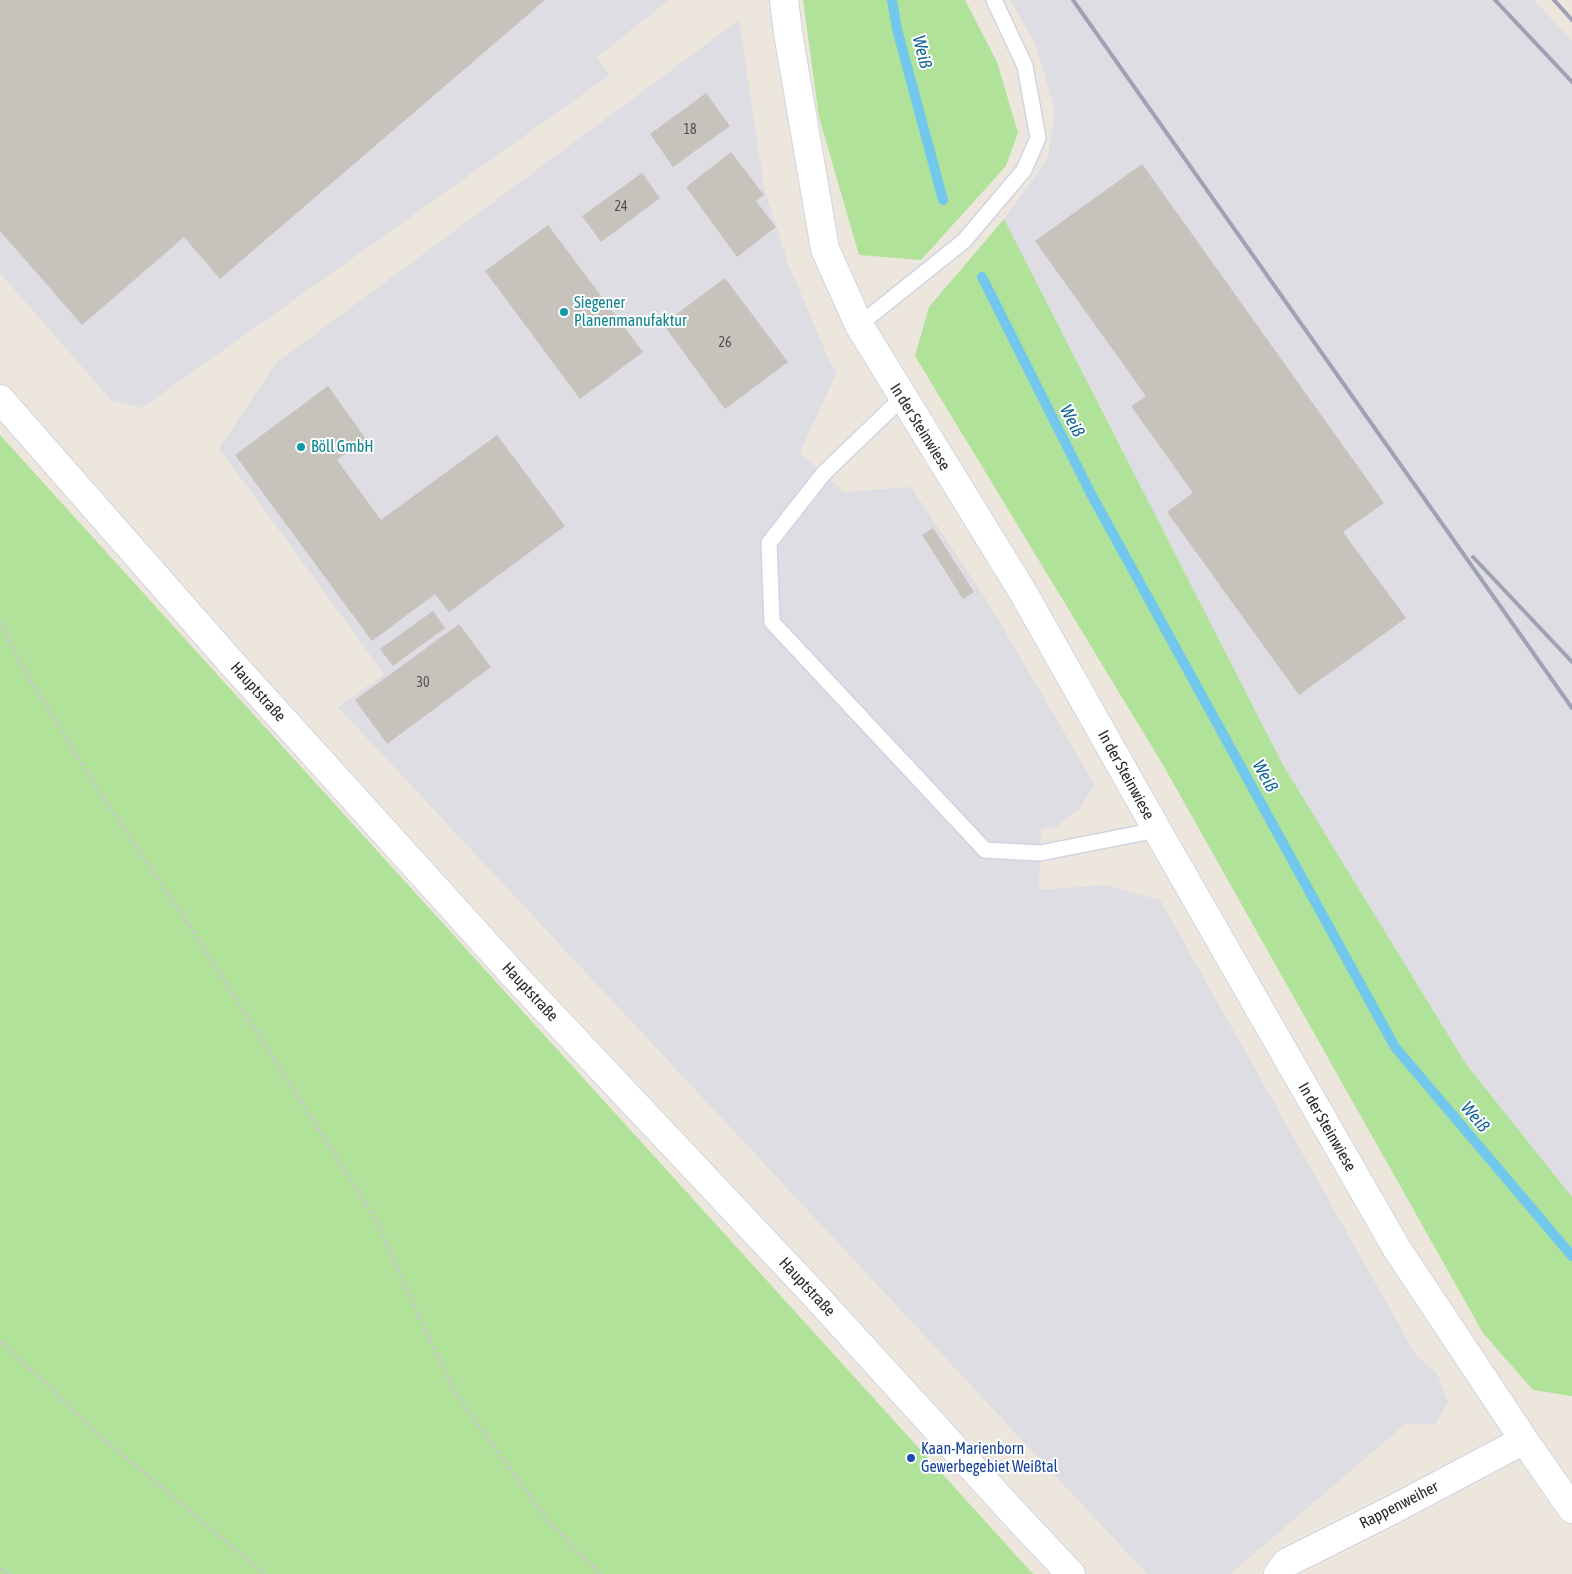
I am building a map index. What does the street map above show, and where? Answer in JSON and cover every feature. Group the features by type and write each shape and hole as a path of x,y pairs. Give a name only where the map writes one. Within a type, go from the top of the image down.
{"street":[{"name":"In der Steinwiese","path":"784,0 825,249 859,325 902,398 1024,594 1397,1249 1572,1509"},
{"name":"Hauptstraße","path":"0,399 229,660 523,985 811,1291 1071,1574"},
{"name":"Rappenweiher","path":"1278,1574 1286,1563 1394,1509 1524,1440"}],"lane":[{"path":"859,325 964,241 1024,170 1038,138 1025,66 994,0"},
{"path":"902,398 824,473 769,543 772,622 985,850 1040,854 1157,830"}],"path":[{"path":"0,622 20,663 83,765 191,928 375,1218 420,1321 456,1394 548,1521 600,1574"},
{"path":"0,1342 34,1372 93,1430 265,1574"},
{"path":"0,1569 9,1574"}],"shaded area":[{"path":"0,0 669,0 597,57 610,75 142,408 112,401 0,273"},
{"path":"1010,0 1534,0 1572,41 1572,1197 1466,1064 1283,765 1004,219 1048,158 1055,110 1035,43"},
{"path":"739,20 764,187 788,263 829,360 837,372 800,452 844,492 911,487 986,599 1095,785 1078,810 1056,827 1041,829 1039,890 1106,885 1160,900 1417,1357 1437,1373 1448,1402 1435,1424 1405,1424 1230,1574 1147,1574 338,707 384,674 219,448 276,363"}],"green space":[{"path":"803,0 965,0 997,62 1018,133 1006,166 921,260 859,255 819,117"},
{"path":"1004,219 1283,765 1466,1064 1572,1197 1572,1396 1533,1390 1483,1333 1163,765 915,356 929,307"},
{"path":"0,435 1004,1542 1033,1574 0,1574"}],"building":[{"path":"0,0 545,0 220,279 184,237 82,325 0,231"},
{"path":"706,93 730,126 673,167 650,134"},
{"path":"731,152 764,195 756,201 776,227 737,257 686,187"},
{"path":"1142,164 1384,503 1343,532 1406,618 1299,695 1167,512 1193,493 1131,406 1146,396 1035,241"},
{"path":"642,173 660,198 601,242 582,216"},
{"name":"Siegener Planenmanufaktur","path":"548,225 643,352 580,399 485,271"},
{"path":"725,278 788,362 725,409 663,324"},
{"path":"328,386 366,439 337,460 381,520 497,435 565,526 449,612 435,594 372,641 235,455"},
{"path":"933,528 974,592 963,599 922,535"},
{"path":"433,611 445,628 393,666 380,649"},
{"path":"459,624 491,667 387,744 355,700"}],"waterway":[{"name":"Weiß","path":"892,0 897,29 943,200"},
{"name":"Weiß","path":"982,277 1091,494 1395,1047 1572,1256"}],"railway":[{"path":"1073,0 1572,708"},
{"path":"1495,0 1572,82"},
{"path":"1554,0 1572,20"},
{"path":"1473,557 1572,662"}],"place":[{"name":"Siegener Planenmanufaktur","path":"564,312"},
{"name":"Böll GmbH","path":"301,447"},
{"name":"Kaan-Marienborn Gewerbegebiet Weißtal","path":"911,1458"}]}
